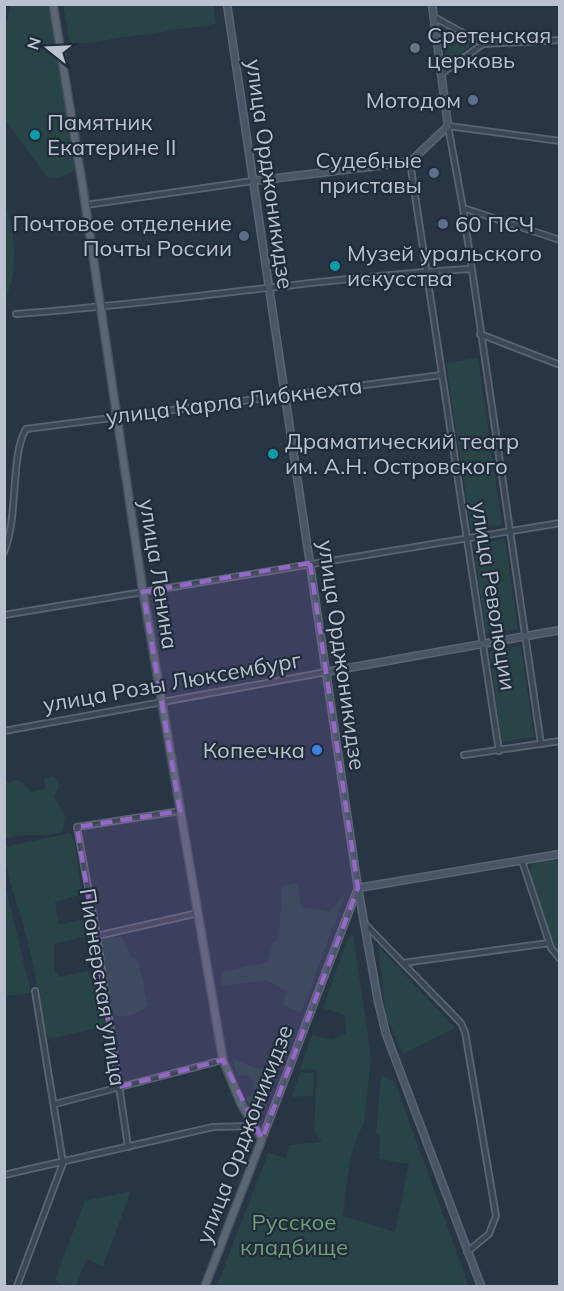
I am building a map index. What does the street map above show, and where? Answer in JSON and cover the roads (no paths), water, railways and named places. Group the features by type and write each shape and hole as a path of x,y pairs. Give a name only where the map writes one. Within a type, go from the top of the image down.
{"main road":[{"name":"улица Ленина","path":"53,4 86,205 143,592 223,1060 261,1140"},
{"name":"улица Орджоникидзе","path":"205,1287 261,1140"}],"street":[{"name":"улица Орджоникидзе","path":"227,4 358,888 261,1140"},
{"name":"улица Революции","path":"432,4 448,126 463,208 470,269 511,531 541,744"},
{"path":"434,17 483,44 560,40"},
{"path":"441,74 483,44"},
{"path":"86,205 253,181 410,162 448,126 560,141"},
{"name":"улица Революции","path":"410,162 499,751"},
{"path":"463,208 560,240"},
{"path":"16,314 100,308 269,288 470,269"},
{"path":"480,334 560,365"},
{"name":"улица Карла Либкнехта","path":"4,552 15,510 20,444 26,429 442,375"},
{"path":"4,615 310,563 560,524"},
{"name":"улица Розы Люксембург","path":"4,731 560,630"},
{"path":"464,755 560,741"},
{"name":"Пионерская улица","path":"128,1147 97,936 77,827 180,811"},
{"path":"481,1287 381,1018 358,888 560,855"},
{"path":"522,861 549,943 560,959"},
{"path":"97,936 198,913"},
{"path":"364,923 460,1023 465,1032 496,1216 489,1234 468,1251"},
{"path":"402,963 549,943"},
{"path":"17,1287 63,1163 35,991"},
{"path":"55,1104 223,1060"},
{"path":"4,1175 213,1126 253,1126"}],"place":[{"name":"Сретенская церковь","path":"415,48"},
{"name":"Мотодом","path":"473,100"},
{"name":"Памятник Екатерине II","path":"35,135"},
{"name":"Судебные приставы","path":"434,173"},
{"name":"60 ПСЧ","path":"443,224"},
{"name":"Почтовое отделение Почты России","path":"244,236"},
{"name":"Музей уральского искусства","path":"335,266"},
{"name":"Драматический театр им. А.Н. Островского","path":"273,454"},
{"name":"Копеечка","path":"317,750"}],"park label":[{"name":"Русское кладбище","path":"294,1234"}]}
